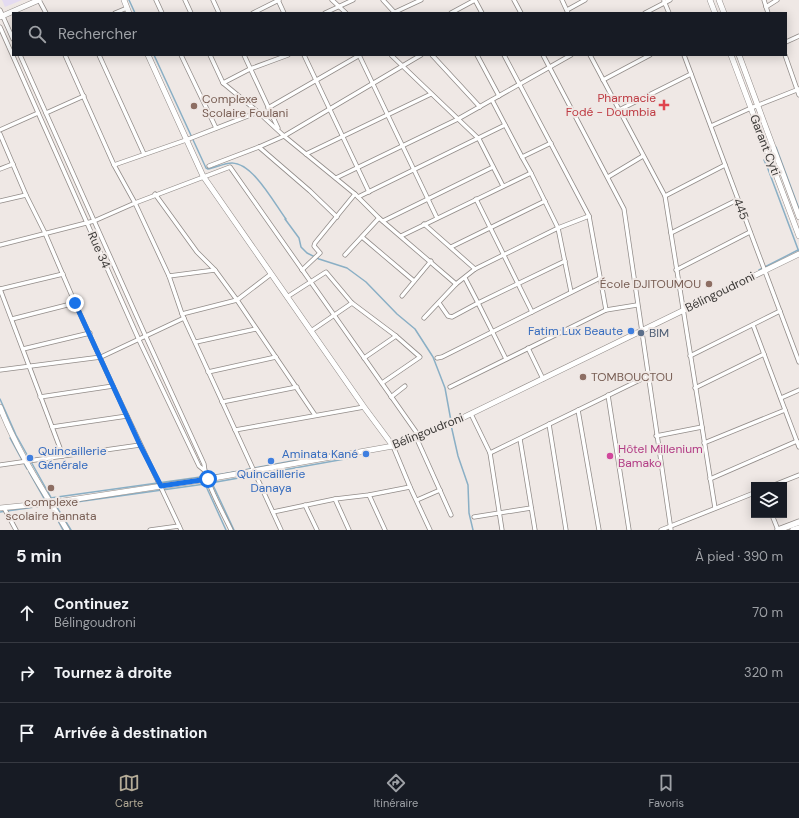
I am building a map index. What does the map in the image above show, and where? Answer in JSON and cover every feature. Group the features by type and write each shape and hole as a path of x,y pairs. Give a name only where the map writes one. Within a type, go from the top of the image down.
{"main road":[{"path":"778,530 799,522"},
{"path":"793,530 799,528"}],"street":[{"path":"1,16 39,0 45,12"},
{"path":"124,0 128,10"},
{"path":"156,0 162,12"},
{"path":"185,0 191,12"},
{"path":"213,0 219,12"},
{"path":"255,12 278,0 284,12"},
{"path":"332,0 345,12"},
{"path":"327,12 353,0"},
{"path":"383,0 393,12"},
{"path":"396,12 421,0"},
{"path":"453,12 475,0 481,12"},
{"path":"514,0 520,12"},
{"path":"562,0 568,12 585,0"},
{"path":"647,12 664,1 670,0"},
{"path":"710,0 715,12"},
{"path":"719,0 724,12"},
{"path":"764,0 768,12"},
{"path":"766,7 777,0"},
{"path":"664,1 668,12"},
{"path":"0,10 1,16 12,37"},
{"name":"Rue 34","path":"0,27 12,54"},
{"path":"787,42 799,36"},
{"name":"Rue 34","path":"13,56 139,340 199,466 204,471 208,479 231,530"},
{"name":"Rue 34","path":"20,56 204,464 204,471"},
{"path":"65,56 114,164 169,276 182,314 281,530"},
{"path":"99,56 144,154"},
{"path":"148,56 188,139 203,176 364,407 393,446 430,530"},
{"path":"181,56 216,128"},
{"path":"210,56 223,83 357,196 379,218 456,284"},
{"path":"244,56 279,130"},
{"path":"223,83 250,69 285,56"},
{"path":"304,56 369,192"},
{"path":"268,108 357,56"},
{"path":"359,56 437,218"},
{"path":"392,56 479,139 503,186"},
{"path":"209,166 284,136 419,56"},
{"path":"433,56 480,107"},
{"path":"478,56 499,96"},
{"path":"505,56 588,216 606,310"},
{"path":"544,56 624,209 670,528"},
{"path":"336,178 458,119 569,56"},
{"path":"591,56 665,196 715,508"},
{"path":"603,80 648,56"},
{"name":"445","path":"684,56 726,165 737,200 799,362"},
{"name":"Garant Cyti","path":"731,56 799,236"},
{"name":"Garant Cyti","path":"739,56 799,217"},
{"path":"785,56 799,95"},
{"path":"619,110 692,74"},
{"path":"711,126 758,105 798,90"},
{"path":"306,154 431,94"},
{"path":"46,113 84,96"},
{"path":"492,100 546,201 558,228 571,292"},
{"path":"114,164 188,139 258,112"},
{"path":"0,130 38,113"},
{"path":"302,270 320,253 314,246 315,243 336,217 357,196 369,192 505,125"},
{"path":"0,134 75,303 180,528 150,530"},
{"path":"522,157 551,143"},
{"path":"259,147 310,191 336,217"},
{"path":"608,177 643,156"},
{"path":"0,169 13,164"},
{"path":"665,196 726,165"},
{"path":"0,245 94,221 155,194 230,167 418,437 451,515"},
{"path":"383,221 493,167"},
{"path":"401,236 531,173"},
{"path":"155,194 197,252 215,270 237,300 315,415"},
{"path":"0,201 26,195"},
{"path":"476,199 532,312"},
{"path":"670,233 737,200"},
{"path":"451,247 546,201"},
{"path":"424,318 456,284 475,269 558,228 588,216"},
{"path":"345,255 379,218"},
{"path":"424,224 475,269"},
{"path":"676,270 750,232"},
{"path":"362,237 414,281"},
{"name":"Bélingoudroni","path":"2,508 50,503 208,479 393,446 445,426 471,414 799,254"},
{"path":"402,296 431,261"},
{"path":"439,303 448,316 452,318 478,303 565,261"},
{"path":"169,276 215,270"},
{"path":"287,297 326,272 352,303 396,336 420,357 382,384"},
{"path":"62,456 0,289 63,274"},
{"path":"182,314 237,300 271,274"},
{"path":"465,278 506,359"},
{"path":"437,358 442,357 600,278"},
{"path":"12,319 75,303"},
{"path":"311,331 352,303"},
{"path":"450,387 606,310 637,305"},
{"path":"690,356 780,311"},
{"path":"0,370 101,357 184,318"},
{"path":"753,325 799,447"},
{"path":"196,342 256,329"},
{"path":"23,349 90,333"},
{"path":"364,358 396,336"},
{"path":"528,348 543,379"},
{"path":"695,388 764,354"},
{"path":"208,372 276,357"},
{"path":"490,453 648,376"},
{"path":"40,397 113,386"},
{"path":"391,397 405,386"},
{"path":"222,402 297,387"},
{"path":"780,398 799,390"},
{"path":"608,395 629,530"},
{"path":"0,407 26,461 67,530"},
{"path":"234,430 364,407"},
{"path":"578,410 599,530"},
{"path":"704,443 785,410"},
{"path":"471,414 490,453 502,530"},
{"path":"52,427 127,416"},
{"path":"549,424 566,530"},
{"path":"656,436 702,427"},
{"path":"520,439 535,530"},
{"path":"710,479 797,442"},
{"path":"0,465 140,445"},
{"path":"782,482 799,475"},
{"path":"273,512 335,499 369,495 410,487"},
{"path":"417,500 440,490"},
{"path":"661,530 670,528 751,494"},
{"path":"369,495 385,530"},
{"path":"335,499 350,530"},
{"path":"305,505 317,530"},
{"path":"2,508 16,530"},
{"path":"474,518 531,508"},
{"path":"773,518 778,530"}],"shaded area":[{"path":"2,0 22,0 5,7"}],"waterway":[{"path":"129,0 135,12"},
{"path":"154,56 206,168 208,169 232,163 240,165 248,170 255,176 269,194 286,219"},
{"path":"776,147 799,209"},
{"path":"764,160 799,252"},
{"path":"285,219 299,238 301,247 307,253 319,259 347,268 366,282 397,314 415,329 433,357 445,388 451,421"},
{"path":"759,270 798,250"},
{"path":"0,399 16,435 53,501"},
{"path":"451,425 458,456 468,485 469,513 473,530"},
{"path":"10,438 27,469"},
{"path":"254,468 346,451"},
{"path":"55,505 205,484 356,457"},
{"path":"50,498 255,468"},
{"path":"29,472 46,502"},
{"path":"212,483 234,530"},
{"path":"205,484 226,530"},
{"path":"55,504 71,530"},
{"path":"0,512 42,506"},
{"path":"57,519 63,530"}],"place":[{"name":"Pharmacie Fodé - Doumbia","path":"664,105"},
{"name":"Complexe Scolaire Foulani","path":"194,106"},
{"name":"École DJITOUMOU","path":"709,284"},
{"name":"Fatim Lux Beaute","path":"631,331"},
{"name":"BIM","path":"641,333"},
{"name":"TOMBOUCTOU","path":"583,377"},
{"name":"Aminata Kané","path":"366,454"},
{"name":"Hôtel Millenium Bamako","path":"610,456"},
{"name":"Quincaillerie Générale","path":"30,458"},
{"name":"Quincaillerie Danaya","path":"271,461"},
{"name":"complexe scolaire hannata","path":"51,488"}],"route":[{"path":"75,303 140,445 161,486 208,479"}]}
